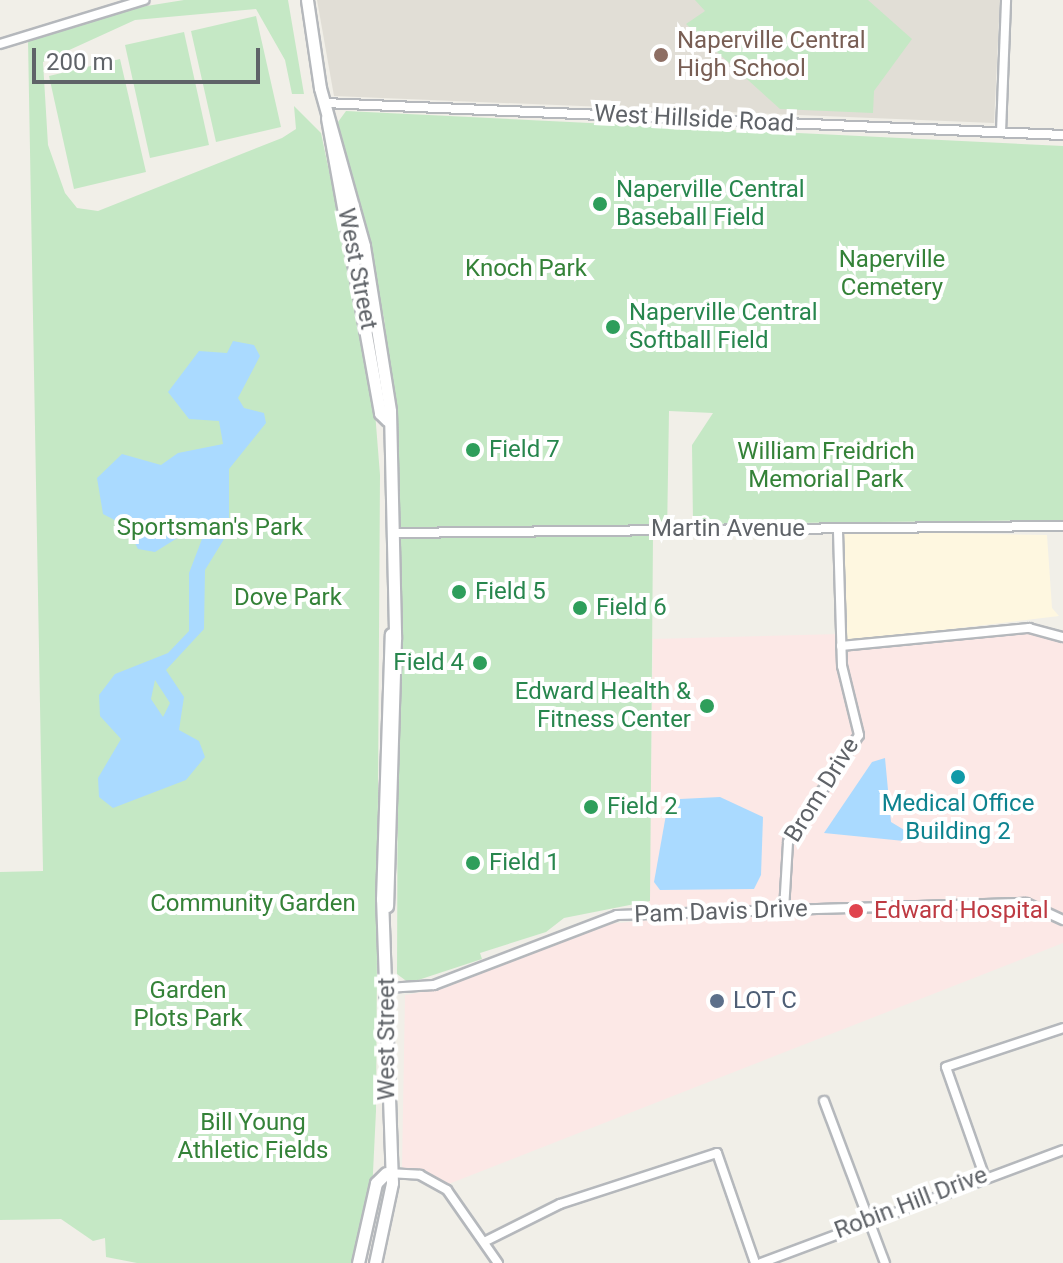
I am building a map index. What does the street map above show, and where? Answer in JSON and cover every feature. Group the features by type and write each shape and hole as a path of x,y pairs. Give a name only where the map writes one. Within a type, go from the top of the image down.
{"street":[{"path":"0,44 144,0"},
{"name":"West Street","path":"307,0 380,413 387,420 392,533 386,1173 390,1203 375,1263"},
{"path":"1001,132 1006,0"},
{"name":"West Hillside Road","path":"324,103 1063,135"},
{"name":"Martin Avenue","path":"392,533 1063,526"},
{"name":"Brom Drive","path":"784,910 788,842 859,735 841,646 838,529"},
{"path":"841,646 1029,628 1063,637"},
{"name":"Pam Davis Drive","path":"387,988 434,985 617,915 1026,903 1063,920"},
{"path":"984,1175 946,1067 1063,1028"},
{"path":"824,1101 885,1263"},
{"name":"Robin Hill Drive","path":"761,1263 984,1175 1063,1150"},
{"path":"486,1241 560,1204 717,1153 755,1263"},
{"path":"386,1173 441,1186 486,1241 498,1263"},
{"name":"West Street","path":"358,1263 376,1183 386,1173"}],"shaded area":[{"name":"Naperville Central High School","path":"317,0 1000,0 994,123 334,96"},
{"path":"844,531 1047,535 1052,608 1059,616 843,642"},
{"name":"Edward Hospital","path":"1027,628 1063,636 1063,943 446,1185 402,1167 405,995 445,988 598,925 649,920 653,639 841,634 841,645"}],"green space":[{"path":"184,0 288,0 304,94 292,94 285,60 256,9 135,20 43,62 48,145 65,193 77,208 98,211 282,138 296,129 294,106 321,133 372,374 380,475 376,1111 372,1193 354,1263 137,1263 106,1257 105,1238 93,1241 61,1219 0,1220 0,872 43,871 28,40 115,11"},
{"path":"695,0 868,0 912,39 874,91 873,113 780,109 686,24 705,11"},
{"path":"256,16 281,127 216,142 191,31"},
{"path":"184,32 209,145 150,158 125,45"},
{"path":"120,59 146,172 74,189 49,76"},
{"name":"Knoch Park","path":"346,111 1063,146 1063,520 693,524 692,445 713,413 669,411 667,536 653,536 650,901 564,918 546,932 480,953 482,959 409,983 397,974 399,443 384,318 338,122"}],"water":[{"path":"233,341 254,345 260,356 238,398 244,408 264,413 266,423 229,469 229,531 205,570 204,629 166,670 184,697 179,730 199,741 205,757 186,780 113,808 99,797 98,778 121,739 100,716 99,695 115,674 168,653 189,631 189,573 202,539 195,527 155,552 138,549 126,526 103,514 97,478 122,454 161,465 178,453 223,444 219,421 189,419 168,392 199,351 227,353","holes":["155,680 170,703 163,717 151,699"]},
{"path":"885,758 891,822 911,834 904,841 824,833 872,762"},
{"path":"720,797 763,817 761,875 754,889 660,890 654,882 667,809 680,799"}],"place":[{"name":"Naperville Central High School","path":"661,55"},
{"name":"Naperville Central Baseball Field","path":"600,204"},
{"name":"Naperville Central Softball Field","path":"613,327"},
{"name":"Field 7","path":"473,450"},
{"name":"Field 5","path":"459,592"},
{"name":"Field 6","path":"580,608"},
{"name":"Field 4","path":"480,663"},
{"name":"Edward Health & Fitness Center","path":"707,706"},
{"name":"Medical Office Building 2","path":"958,777"},
{"name":"Field 2","path":"591,807"},
{"name":"Field 1","path":"473,863"},
{"name":"Edward Hospital","path":"856,911"},
{"name":"LOT C","path":"717,1001"}],"park label":[{"name":"Naperville Cemetery","path":"892,274"},
{"name":"William Freidrich Memorial Park","path":"826,466"},
{"name":"Sportsman's Park","path":"210,528"},
{"name":"Dove Park","path":"288,598"},
{"name":"Community Garden","path":"253,904"},
{"name":"Garden Plots Park","path":"188,1005"},
{"name":"Bill Young Athletic Fields","path":"253,1137"}]}
